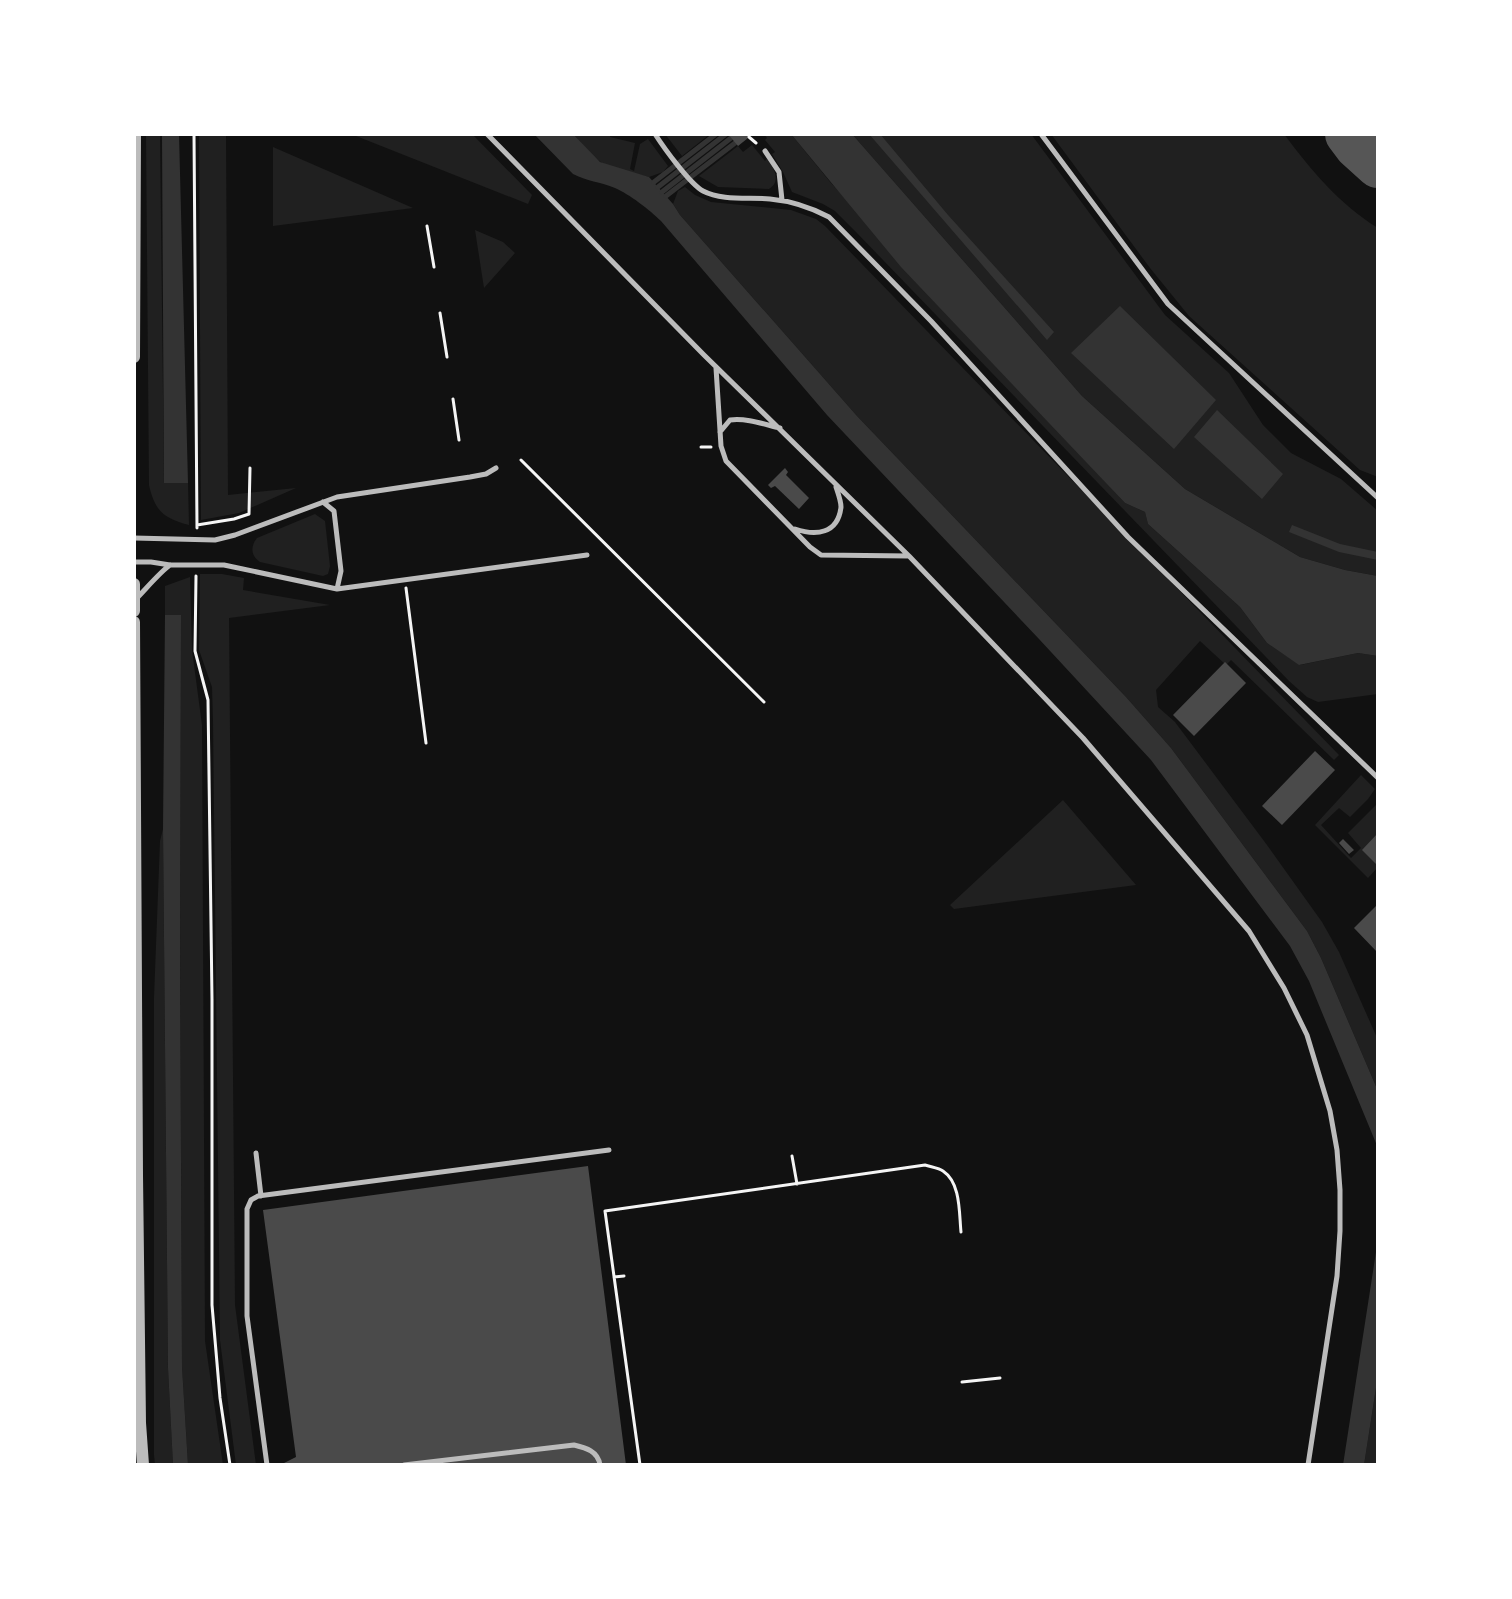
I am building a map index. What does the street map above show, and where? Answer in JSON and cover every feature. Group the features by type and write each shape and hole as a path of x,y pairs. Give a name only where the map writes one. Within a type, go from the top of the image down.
{"street":[{"path":"134,357 135,134"},
{"path":"134,584 134,611"},
{"path":"134,622 137,1159 143,1465"}],"lane":[{"path":"487,134 716,367 909,556 1083,738 1249,931 1284,988 1307,1035 1330,1111 1337,1150 1340,1231 1337,1276 1308,1465"},
{"path":"655,134 692,181 710,194 782,200 829,217 931,321 1128,537 1378,778"},
{"path":"1041,134 1168,304 1378,498"},
{"path":"765,151 779,172 782,200"},
{"path":"716,367 721,446 726,461 794,529 821,555 909,556"},
{"path":"720,433 730,420 737,419 780,428"},
{"path":"134,538 215,540 337,497 470,477 496,468"},
{"path":"794,529 808,534 820,533 835,523 841,505 836,485"},
{"path":"323,502 334,511 341,571 337,589"},
{"path":"134,562 224,565 337,589 587,555"},
{"path":"134,601 170,565"},
{"path":"267,1465 247,1316 247,1209 251,1200 261,1196 609,1150"},
{"path":"256,1153 261,1196"},
{"path":"404,1465 574,1445 590,1449 599,1458 600,1465"}],"path":[{"path":"194,134 197,540"},
{"path":"427,226 434,267"},
{"path":"440,313 447,357"},
{"path":"453,399 459,440"},
{"path":"521,460 764,702"},
{"path":"197,525 249,514 250,468"},
{"path":"196,565 194,639 197,662 206,684 209,715 212,1305 220,1398 230,1465"},
{"path":"405,580 426,743"},
{"path":"792,1156 797,1184"},
{"path":"640,1465 605,1211 925,1165 942,1170 953,1181 961,1232"},
{"path":"614,1277 624,1276"},
{"path":"962,1382 1000,1378"}],"shaded area":[{"path":"146,134 160,134 164,482 188,483 189,525 173,519 157,507 149,485"},
{"path":"162,134 179,134 188,483 164,483"},
{"path":"199,134 226,134 228,495 296,488 239,513 201,520"},
{"path":"351,134 472,134 532,195 528,204"},
{"path":"534,134 573,134 600,162 649,177 857,416 1171,748 1307,931 1321,958 1378,1091 1378,1148 1309,981 1290,946 1151,760 827,415 661,221 621,191 573,174"},
{"path":"573,134 610,134 610,137 635,143 630,169 634,171 640,144 648,139 668,166 663,172 649,177 606,166"},
{"path":"665,134 710,134 682,156"},
{"path":"764,134 791,134 831,183 1125,503 1145,512 1148,524 1240,607 1267,643 1300,665 1358,653 1378,656 1378,694 1318,702 1307,697 1289,681 835,211 792,192"},
{"path":"791,134 852,134 1082,396 1185,489 1300,557 1378,576 1378,656 1358,653 1299,665 1267,643 1240,607 1148,524 1145,512 1125,503 901,267"},
{"path":"852,134 1031,134 1165,315 1229,373 1263,425 1291,453 1341,479 1378,511 1378,576 1300,557 1185,489 1082,396"},
{"path":"869,134 880,134 1054,332 1047,340"},
{"path":"1051,134 1284,134 1326,186 1378,228 1378,477 1360,470 1189,316"},
{"path":"752,145 765,161 767,159 774,171 775,183 769,189 718,187 699,176 738,146 743,152"},
{"path":"273,147 413,208 273,226"},
{"path":"685,187 711,202 791,210 816,219 825,226 1339,755 1334,760 1231,660 1226,665 1200,641 1156,690 1158,707 1175,722 1267,845 1322,922 1339,952 1378,1040 1378,1091 1307,931 1171,748 857,416 680,215 673,204 678,191"},
{"path":"475,230 503,242 515,253 484,288"},
{"path":"1120,306 1216,400 1174,449 1071,353"},
{"path":"1217,410 1283,474 1262,499 1194,437"},
{"path":"315,514 325,521 330,566 328,574 323,576 260,562 255,557 252,548 257,538"},
{"path":"1292,525 1340,544 1378,552 1378,560 1339,552 1289,532"},
{"path":"200,574 244,578 243,590 330,605 229,618 235,1305 256,1465 236,1465 220,1340 213,721 212,687 199,650"},
{"path":"190,577 192,650 202,725 205,1341 223,1465 188,1465 182,1367 181,616 165,615 165,586"},
{"path":"165,615 181,615 182,1367 188,1465 173,1465 168,1368 163,829"},
{"path":"1361,775 1375,789 1368,799 1350,817 1339,808 1321,825 1351,858 1361,848 1348,833 1378,803 1378,867 1368,878 1315,825"},
{"path":"1063,800 1136,885 954,909 950,905"},
{"path":"163,829 168,1368 173,1465 155,1465 154,1455 154,998"},
{"path":"1378,1239 1378,1375 1364,1465 1343,1465"},
{"path":"1378,1375 1378,1465 1364,1465"}],"building":[{"path":"728,134 753,134 738,146"},
{"path":"785,468 788,472 786,475 809,498 799,509 775,486 771,488 768,485"},
{"path":"1225,662 1246,683 1194,736 1173,715"},
{"path":"1315,751 1335,770 1282,825 1262,806"},
{"path":"1378,833 1378,866 1362,850"},
{"path":"1343,839 1354,850 1349,854 1339,843"},
{"path":"1378,904 1378,953 1354,928"},
{"path":"588,1166 626,1465 284,1465 296,1457 263,1210"}],"waterway":[{"path":"654,182 716,134"},
{"path":"658,187 726,134"},
{"path":"662,192 731,138"},
{"path":"666,196 735,143"}],"taxiway":[{"path":"1348,134 1378,165"}]}
